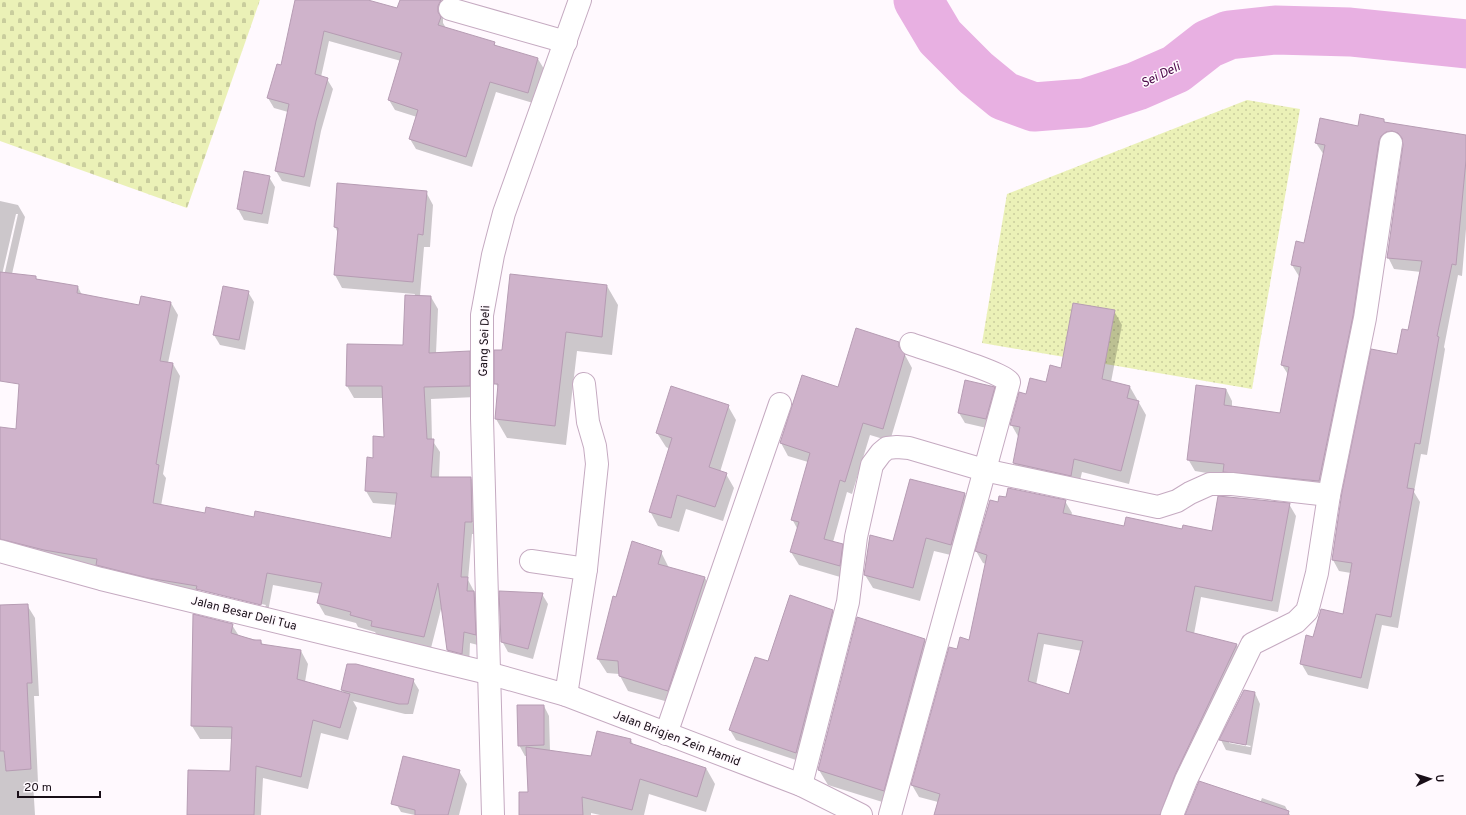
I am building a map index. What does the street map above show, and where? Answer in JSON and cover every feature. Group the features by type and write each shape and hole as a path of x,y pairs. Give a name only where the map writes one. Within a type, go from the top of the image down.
{"street":[{"name":"Gang Sei Deli","path":"494,815 488,673 482,418 482,315 493,255 504,213 580,0"},
{"path":"450,9 566,42"},
{"path":"1172,815 1186,780 1252,644 1296,622 1307,611 1317,573 1329,495 1364,318 1391,143"},
{"path":"890,815 1008,380 991,372 911,344"},
{"path":"566,695 586,569 598,456 588,422 584,384"},
{"path":"666,734 780,404"},
{"path":"801,785 848,602 856,538 872,465 887,448 909,448 984,470 1158,507 1177,501 1210,484 1232,484 1329,495"},
{"name":"Jalan Besar Deli Tua","path":"0,551 101,579 488,673"},
{"path":"531,561 586,569"},
{"name":"Jalan Brigjen Zein Hamid","path":"488,673 566,695 801,785 862,815"}],"green space":[{"path":"0,0 260,0 187,208 0,141"},
{"path":"1247,100 1300,109 1252,389 982,343 1007,194"}],"building":[{"path":"295,0 368,0 397,8 400,0 441,0 438,6 438,12 441,17 438,25 495,42 494,45 538,58 528,93 490,82 466,157 409,139 418,110 388,100 402,53 324,31 315,74 328,78 316,121 304,177 275,171 289,104 267,98 277,64 281,65"},
{"path":"1360,114 1384,119 1384,122 1466,135 1466,160 1456,265 1452,264 1437,336 1439,337 1420,444 1415,443 1407,488 1414,489 1391,617 1376,614 1361,678 1300,664 1306,635 1313,637 1321,609 1343,614 1352,563 1332,560 1342,492 1371,349 1397,354 1402,329 1408,330 1422,261 1387,258 1403,145 1402,138 1398,133 1392,131 1386,132 1381,136 1379,141 1353,316 1319,481 1223,472 1224,464 1187,460 1196,385 1226,389 1224,405 1280,413 1289,367 1281,365 1301,267 1291,265 1296,241 1304,243 1325,145 1315,143 1320,118 1358,126"},
{"path":"244,171 270,176 262,214 237,209"},
{"path":"337,183 427,191 423,235 418,234 413,282 334,275 338,228 334,227"},
{"path":"0,272 36,276 36,279 78,286 77,293 139,305 141,296 171,302 160,361 173,363 156,464 159,465 153,503 205,513 206,507 254,517 255,511 391,538 397,493 365,491 367,457 373,458 373,436 384,437 382,386 346,386 347,344 403,345 405,295 431,296 429,353 470,351 470,386 424,387 427,439 434,439 431,477 471,477 472,522 465,522 461,577 468,577 467,591 474,591 476,635 464,632 462,654 447,650 438,583 424,637 371,626 372,621 350,615 351,612 317,603 322,583 267,573 261,605 196,589 197,586 148,578 96,565 97,559 44,550 0,539 0,427 16,429 19,384 0,381"},
{"path":"510,274 607,285 602,337 566,332 555,426 495,419 498,384 494,384 494,350 502,350"},
{"path":"223,286 249,291 239,340 213,335"},
{"path":"1073,303 1115,310 1102,379 1130,386 1127,398 1139,401 1121,471 1074,459 1071,476 1013,463 1020,427 1010,425 1019,392 1026,394 1030,378 1046,382 1050,365 1061,368"},
{"path":"856,328 899,342 899,347 905,354 883,429 863,423 845,482 840,480 824,539 843,544 840,566 790,552 799,522 791,520 810,453 780,443 802,375 838,387"},
{"path":"965,380 995,387 986,419 958,413"},
{"path":"671,386 729,405 709,467 727,473 715,507 677,495 671,518 649,512 672,438 656,433"},
{"path":"910,479 965,493 951,545 926,538 913,588 864,575 870,535 893,541"},
{"path":"1008,488 1066,500 1063,513 1124,526 1126,517 1182,529 1183,525 1212,531 1218,496 1290,503 1272,601 1195,586 1186,631 1237,644 1175,775 1160,815 934,815 940,794 911,785 949,647 957,649 960,637 969,640 987,555 975,551 990,500 998,502 999,496 1006,497","holes":["1038,633 1083,641 1069,694 1028,681"]},
{"path":"632,541 662,551 658,564 705,577 668,691 619,676 618,661 597,659 613,596 616,597"},
{"path":"499,591 543,593 528,649 501,642"},
{"path":"790,595 833,610 796,753 729,730 755,657 768,661"},
{"path":"28,604 32,683 27,683 31,769 6,771 4,751 0,751 0,605"},
{"path":"193,614 233,624 231,633 254,640 261,640 261,644 301,650 297,679 350,694 340,728 313,720 301,777 256,766 254,815 187,815 188,770 230,771 232,727 191,726"},
{"path":"857,617 925,639 884,791 818,770"},
{"path":"347,664 356,664 414,679 408,704 399,704 341,690"},
{"path":"1244,690 1255,692 1246,745 1219,740"},
{"path":"517,705 544,705 544,745 518,746"},
{"path":"597,731 631,739 630,743 706,768 697,797 640,779 632,810 582,797 583,815 519,815 519,792 528,792 526,747 591,756"},
{"path":"403,756 460,770 448,815 415,815 415,810 391,804"},
{"path":"1199,781 1289,811 1288,815 1185,815"}],"waterway":[{"name":"Sei Deli","path":"918,0 940,37 976,73 1004,96 1034,107 1085,103 1137,86 1176,69 1208,44 1229,35 1275,30 1350,32 1466,44"}]}
